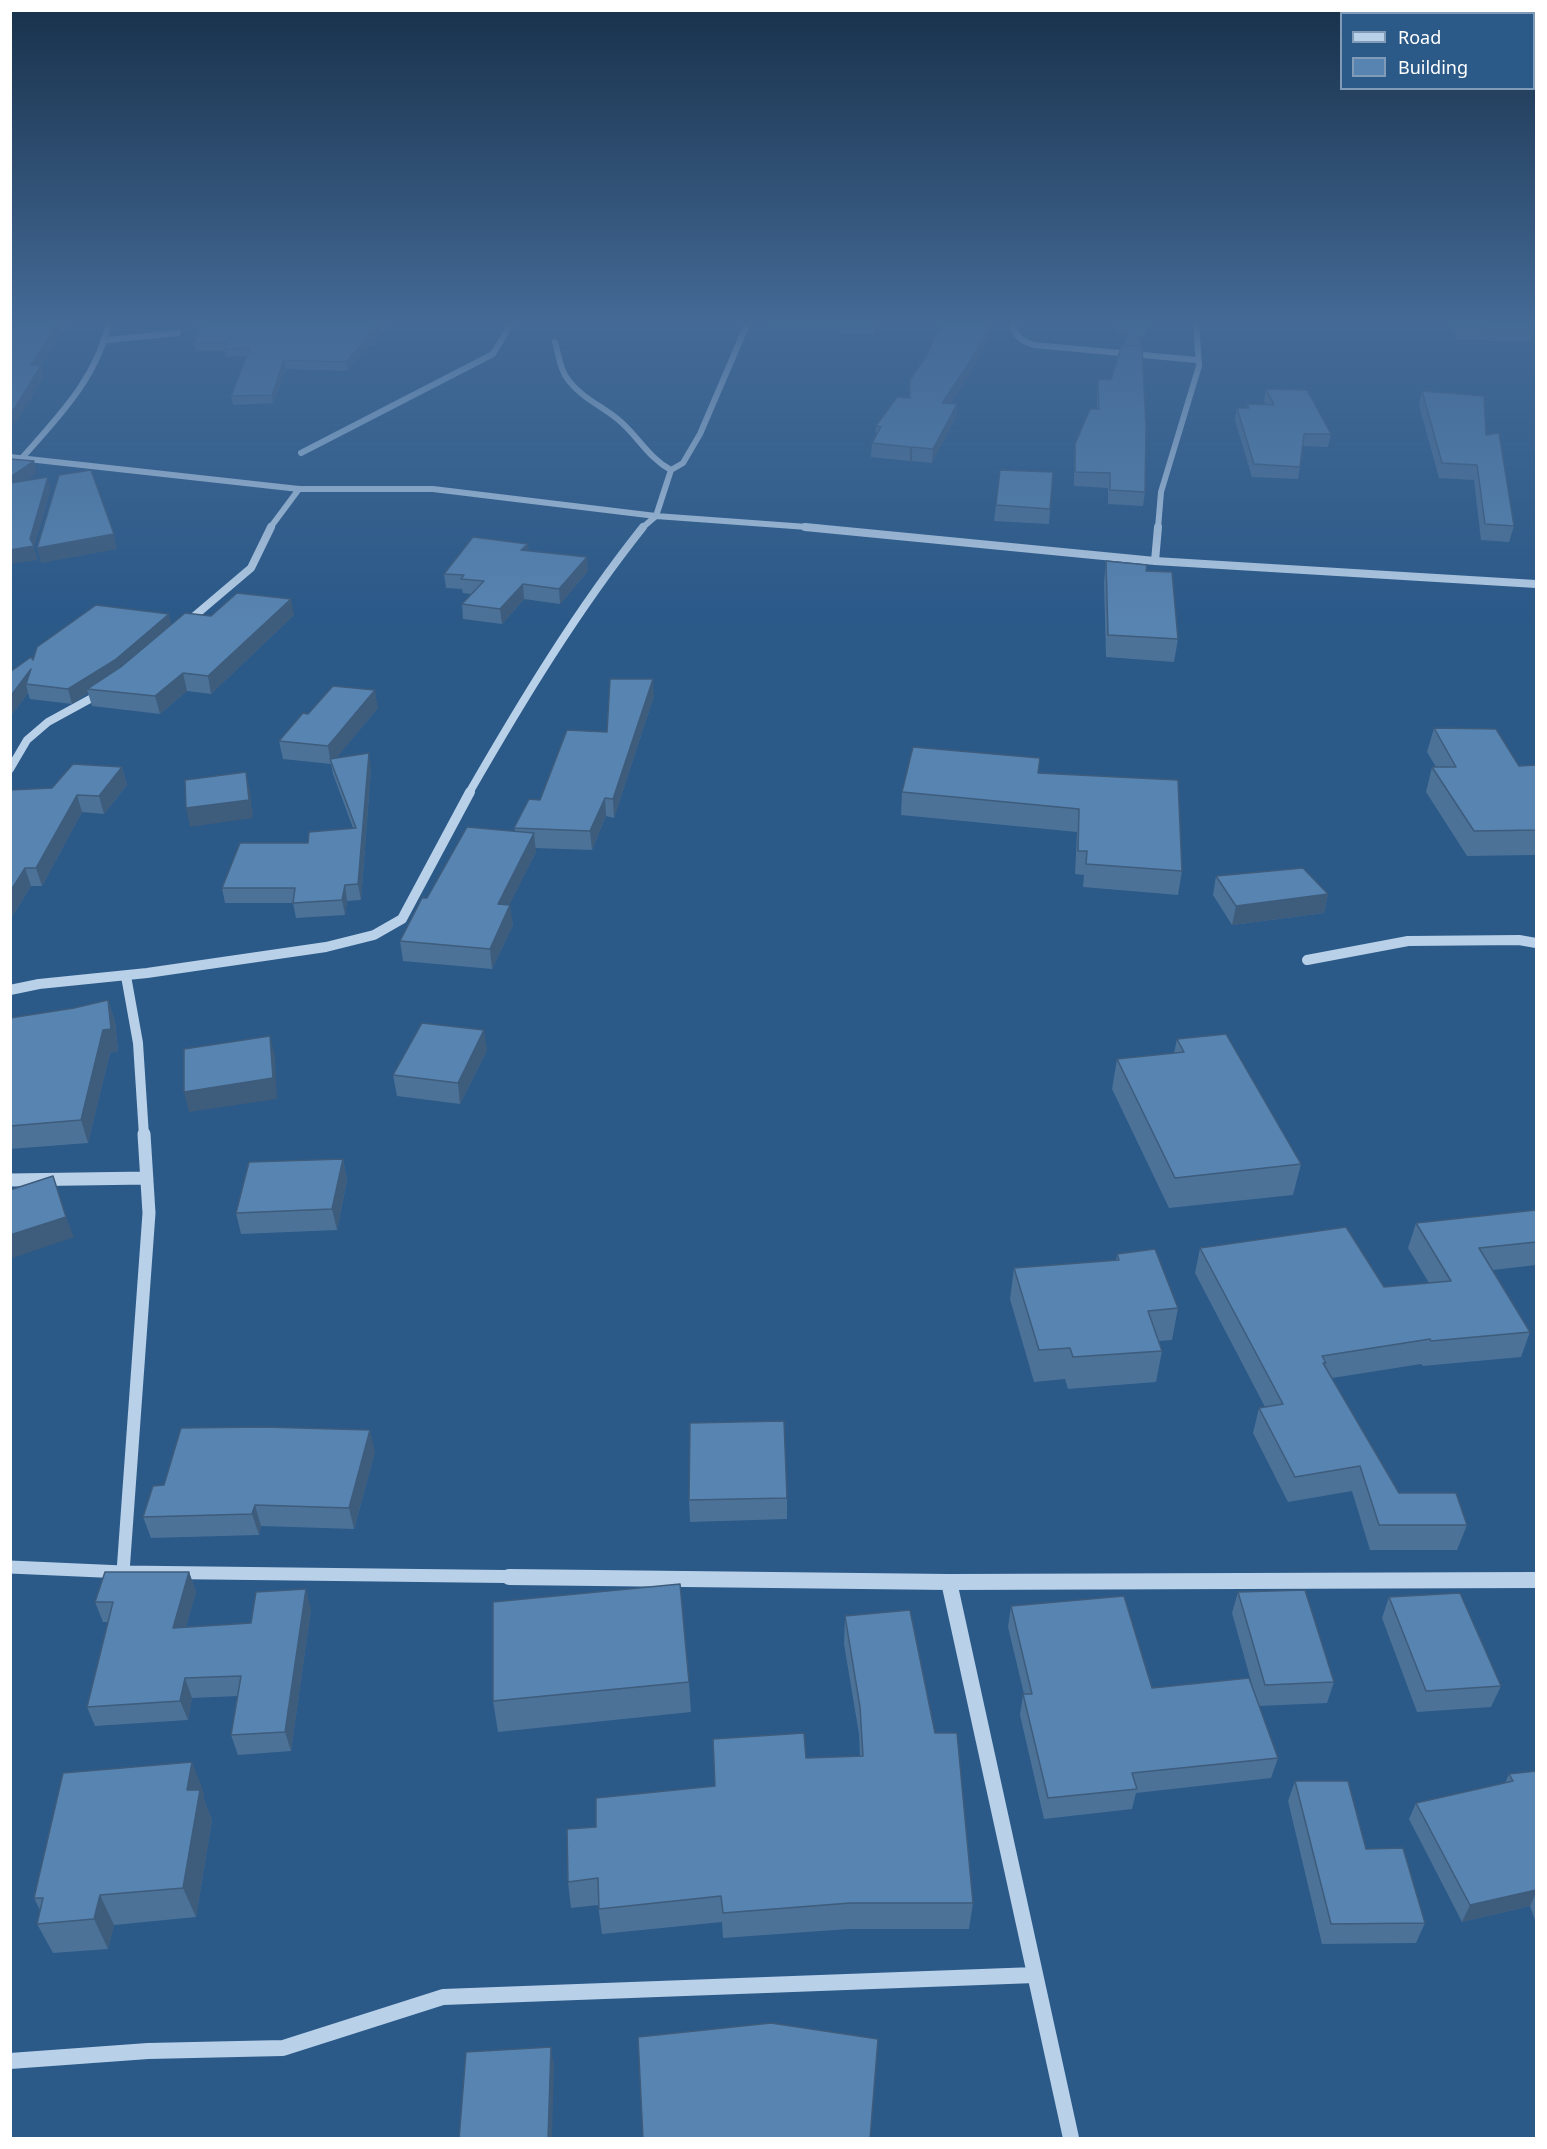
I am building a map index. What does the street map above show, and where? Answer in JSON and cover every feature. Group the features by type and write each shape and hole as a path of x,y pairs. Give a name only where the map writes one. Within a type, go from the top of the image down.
{"street":[{"path":"22,458 51,422"},
{"path":"621,422 651,458 671,470"},
{"path":"10,990 68,980 126,976 324,948 369,938 390,929 402,919 450,826 527,693 610,568 645,524 656,516 671,470 683,463 705,422"},
{"path":"1155,561 1161,492 1182,422"},
{"path":"10,457 299,489 433,489 656,516 808,527 1155,561 1536,584"},
{"path":"61,475 64,463"},
{"path":"182,627 251,568 270,528 299,489"},
{"path":"10,769 27,740 40,728 105,690"},
{"path":"1308,960 1408,941 1520,940 1536,943"},
{"path":"123,1572 149,1213 138,1043 126,976"},
{"path":"10,1180 147,1178"},
{"path":"10,1567 123,1572 949,1582 1536,1581"},
{"path":"949,1582 1071,2139"},
{"path":"10,2061 148,2051 283,2048 443,1997 1035,1975"}],"building":[{"path":"879,422 947,422 933,449 912,447 910,449 910,447 872,443 881,427 876,426"},
{"path":"1084,422 1146,422 1145,492 1110,490 1110,473 1075,472 1075,444"},
{"path":"1241,422 1325,422 1331,434 1304,434 1300,467 1254,464"},
{"path":"1431,422 1485,422 1486,435 1499,433 1514,526 1485,524 1477,465 1442,463"},
{"path":"10,459 34,461 10,477"},
{"path":"91,470 114,534 37,548 59,475"},
{"path":"1000,470 1053,472 1050,509 996,505"},
{"path":"48,477 30,539 34,546 10,550 10,483"},
{"path":"473,537 528,544 521,550 587,557 559,589 523,584 500,609 462,604 484,581 461,579 464,575 444,574"},
{"path":"1106,561 1147,565 1146,571 1172,572 1178,639 1108,635"},
{"path":"237,593 291,599 208,676 183,673 155,696 87,689 122,666 185,613 211,616"},
{"path":"96,605 169,614 115,660 68,689 26,684 31,669 10,697 10,672 31,657 33,660 37,647"},
{"path":"610,679 653,679 613,799 605,798 590,831 514,828 529,799 540,800 567,730 607,732"},
{"path":"333,686 375,690 328,746 279,741 303,713 308,714"},
{"path":"1434,728 1496,729 1519,766 1536,765 1536,830 1474,831 1432,767 1456,767"},
{"path":"913,747 1040,758 1038,773 1178,780 1182,871 1086,864 1087,851 1078,851 1079,809 902,792"},
{"path":"369,753 358,884 345,885 342,900 293,903 295,888 222,888 240,843 308,843 309,832 356,828 330,759"},
{"path":"73,764 122,767 99,796 77,795 36,868 25,868 10,892 10,790 52,788"},
{"path":"246,772 249,800 186,808 185,780"},
{"path":"467,827 534,833 498,904 510,905 490,949 400,941 422,898 427,898"},
{"path":"1303,868 1328,894 1236,906 1216,876"},
{"path":"108,1000 111,1029 103,1030 81,1120 10,1126 10,1018"},
{"path":"422,1023 484,1030 458,1083 393,1075"},
{"path":"1226,1034 1301,1164 1175,1178 1117,1059 1184,1052 1177,1039"},
{"path":"270,1036 273,1078 184,1092 184,1049"},
{"path":"343,1159 332,1209 236,1213 249,1162"},
{"path":"53,1176 66,1217 10,1235 10,1190"},
{"path":"1536,1210 1536,1242 1479,1248 1530,1332 1431,1341 1430,1339 1322,1356 1326,1363 1323,1363 1399,1493 1456,1493 1467,1525 1379,1525 1360,1466 1295,1477 1259,1408 1283,1404 1200,1248 1346,1227 1384,1287 1451,1281 1416,1223"},
{"path":"1155,1249 1178,1308 1148,1311 1162,1351 1073,1357 1070,1348 1039,1350 1014,1268 1119,1260 1117,1254"},
{"path":"784,1421 787,1498 689,1500 690,1423"},
{"path":"264,1427 370,1430 349,1508 255,1505 252,1514 143,1517 153,1486 164,1485 181,1428"},
{"path":"105,1572 189,1572 173,1628 251,1623 256,1592 306,1589 285,1732 231,1735 241,1676 185,1678 180,1701 87,1707 113,1602 95,1602"},
{"path":"680,1584 689,1682 493,1701 493,1602"},
{"path":"1305,1590 1334,1682 1265,1685 1238,1592"},
{"path":"1460,1593 1501,1686 1426,1691 1389,1597"},
{"path":"1124,1596 1152,1688 1249,1678 1278,1758 1132,1773 1137,1789 1048,1798 1023,1694 1032,1694 1011,1606"},
{"path":"910,1610 935,1733 957,1733 973,1903 850,1903 723,1913 721,1896 599,1909 598,1878 568,1882 567,1829 596,1827 596,1798 715,1786 713,1739 804,1733 806,1758 863,1756 860,1707 845,1616"},
{"path":"192,1762 187,1790 200,1790 183,1888 100,1895 94,1919 37,1924 43,1898 34,1898 63,1773"},
{"path":"1536,1771 1536,1890 1470,1905 1416,1803 1513,1781 1509,1774"},
{"path":"1295,1781 1348,1781 1366,1849 1403,1848 1425,1923 1331,1924"},
{"path":"771,2023 878,2039 870,2139 643,2139 638,2037"},
{"path":"551,2047 548,2139 459,2139 466,2052"}],"waterway":[{"path":"301,453 361,422"}]}
